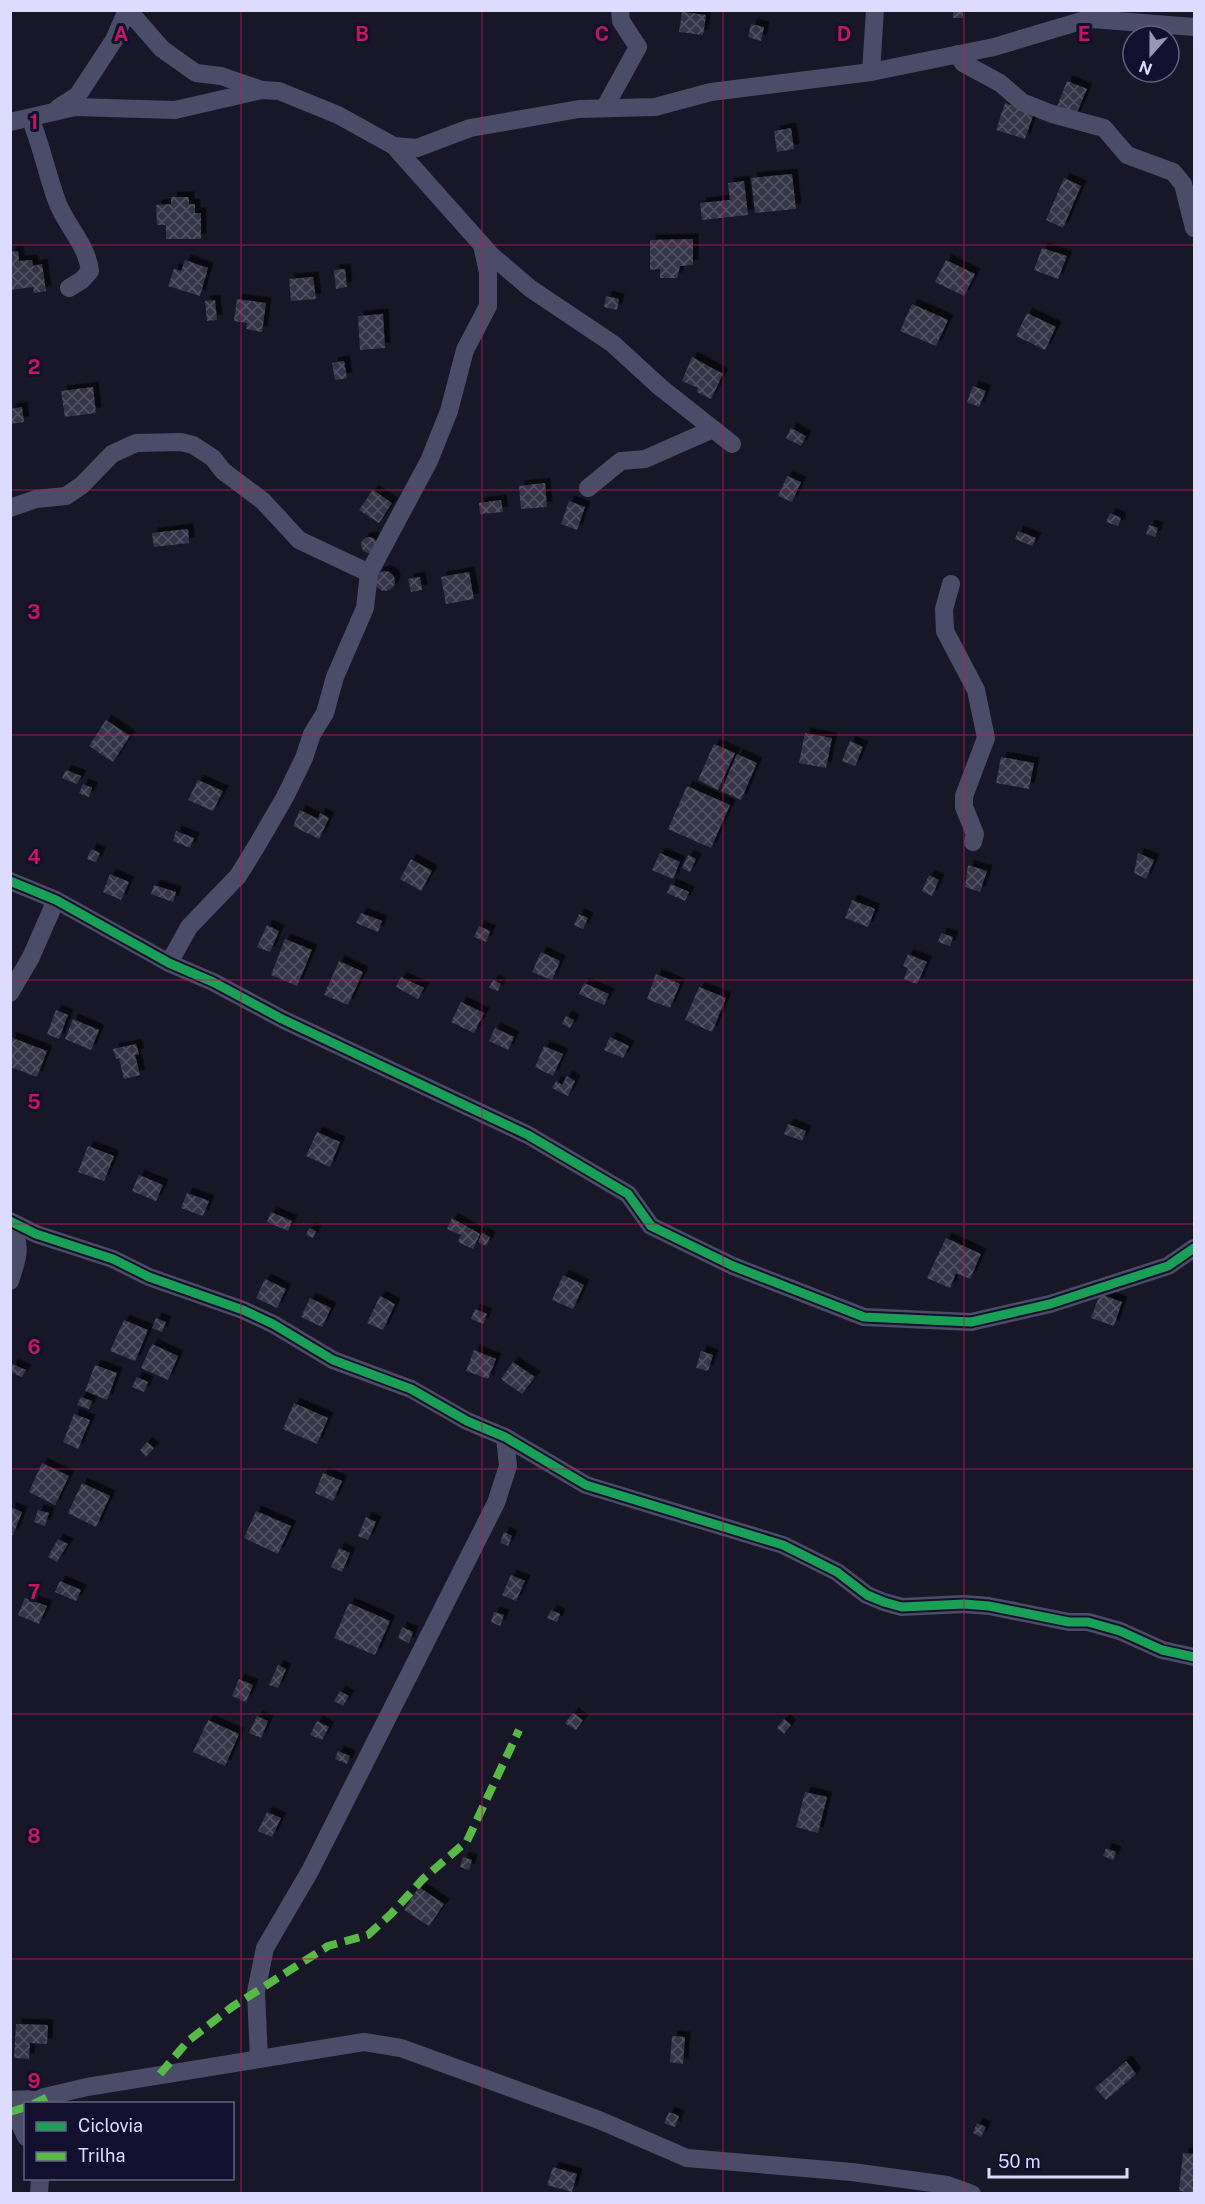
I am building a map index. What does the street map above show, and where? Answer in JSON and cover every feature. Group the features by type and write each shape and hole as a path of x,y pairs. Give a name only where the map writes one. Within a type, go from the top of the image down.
{"street":[{"path":"54,110 78,94 114,40 128,10 162,49 196,73 221,76 262,90 279,91 300,97 394,146 482,245 531,289 613,344 660,387 732,444"},
{"path":"605,107 638,47 621,21 620,10"},
{"path":"871,72 875,10"},
{"path":"394,146 417,148 470,128 605,107 655,107 732,88 871,72 994,47 1092,19 1194,27"},
{"path":"958,54 963,63 1000,83 1022,102 1052,114 1104,128 1126,155 1173,172 1183,184 1194,228"},
{"path":"10,122 75,107 175,110 262,90"},
{"path":"30,118 58,204 89,258 90,271 69,288"},
{"path":"169,963 189,927 238,876 285,797 304,758 312,734 326,713 335,677 365,608 369,573 429,461 449,411 465,350 488,306 488,272 482,245"},
{"path":"588,488 621,461 645,459 713,429"},
{"path":"10,508 36,499 66,496 82,485 112,454 136,443 181,442 193,445 213,458 223,471 263,501 300,540 369,573"},
{"path":"951,584 944,609 945,631 976,690 986,742 971,771 964,796 964,807 975,834 973,842"},
{"path":"10,881 56,900 169,963 528,1135 628,1194 651,1226 733,1266 864,1317 971,1322 1050,1304 1168,1266 1194,1248"},
{"path":"10,993 32,957 56,900"},
{"path":"10,1221 36,1234 113,1259 149,1277 243,1310 273,1324 333,1360 411,1389 467,1421 505,1437 597,1490 649,1503 783,1545 837,1572 867,1595 884,1602 902,1607 964,1604 989,1606 1069,1622 1088,1622 1120,1631 1162,1650 1194,1657"},
{"path":"10,1228 18,1238 19,1251 10,1281"},
{"path":"259,2059 256,1992 265,1948 310,1871 496,1503 508,1466 505,1437"},
{"path":"24,2133 10,2102 36,2099 87,2087 364,2042 400,2048 598,2120 687,2158 852,2172 947,2185 972,2193"}],"building":[{"path":"953,10 963,10 963,18 953,18"},
{"path":"682,12 706,15 703,35 679,32"},
{"path":"751,24 764,27 761,41 748,37"},
{"path":"1067,81 1087,89 1075,117 1056,109"},
{"path":"1005,103 1034,113 1025,139 996,130"},
{"path":"791,128 794,149 777,152 774,131"},
{"path":"792,174 796,209 755,213 751,178"},
{"path":"1064,178 1081,186 1063,228 1046,220"},
{"path":"744,181 748,215 702,220 700,203 730,200 728,183"},
{"path":"171,197 189,197 189,204 195,204 195,213 201,213 201,239 166,239 166,225 157,225 156,205 171,204"},
{"path":"693,239 693,265 680,266 677,278 660,278 660,269 650,270 650,240"},
{"path":"1042,248 1067,256 1058,279 1034,270"},
{"path":"18,251 19,261 32,260 33,266 42,264 46,291 34,293 33,287 10,290 10,252"},
{"path":"185,260 208,268 200,296 168,286 174,269 181,271"},
{"path":"946,260 975,274 964,296 935,282"},
{"path":"345,269 347,287 336,289 334,270"},
{"path":"313,277 316,299 291,301 289,279"},
{"path":"606,296 619,299 617,310 604,307"},
{"path":"237,299 266,303 262,332 246,329 247,323 234,321"},
{"path":"215,300 217,320 207,321 205,301"},
{"path":"912,304 948,320 936,346 900,331"},
{"path":"1027,313 1056,327 1045,350 1016,336"},
{"path":"383,314 385,348 360,350 358,316"},
{"path":"692,357 723,374 711,399 697,392 698,388 682,381"},
{"path":"344,361 347,378 335,380 332,363"},
{"path":"973,386 986,391 979,407 967,402"},
{"path":"93,387 96,413 65,417 61,391"},
{"path":"22,407 24,422 10,424 10,409"},
{"path":"791,428 806,436 801,446 786,438"},
{"path":"787,476 801,482 792,502 778,496"},
{"path":"545,483 547,507 521,509 519,486"},
{"path":"373,490 392,503 379,523 359,510"},
{"path":"501,500 503,512 480,514 479,503"},
{"path":"569,501 585,507 577,530 561,524"},
{"path":"1110,513 1121,518 1118,526 1106,522"},
{"path":"1149,525 1158,528 1155,537 1146,534"},
{"path":"188,529 189,543 154,547 152,533"},
{"path":"1018,531 1036,538 1032,546 1015,539"},
{"path":"366,537 372,537 377,545 375,551 366,553 361,548 361,542"},
{"path":"385,571 392,574 395,581 392,588 385,591 378,588 375,581 378,574"},
{"path":"469,572 474,599 446,604 441,577"},
{"path":"420,577 422,590 411,592 408,579"},
{"path":"106,720 130,736 113,762 89,746"},
{"path":"805,733 832,738 826,768 799,763"},
{"path":"850,741 863,747 855,766 842,761"},
{"path":"714,744 735,753 718,790 698,780"},
{"path":"737,754 757,763 741,800 721,791"},
{"path":"1001,757 1034,763 1029,789 996,783"},
{"path":"66,770 81,776 77,784 62,778"},
{"path":"198,780 223,791 213,811 188,800"},
{"path":"83,784 92,788 89,797 79,793"},
{"path":"687,786 730,805 711,848 668,829"},
{"path":"300,810 318,819 320,813 329,818 319,839 293,826"},
{"path":"176,831 194,838 190,848 173,841"},
{"path":"91,849 100,853 96,862 87,859"},
{"path":"660,853 680,862 673,879 652,870"},
{"path":"1138,853 1154,860 1146,879 1134,873"},
{"path":"688,855 696,859 690,872 682,868"},
{"path":"411,859 432,871 421,891 400,879"},
{"path":"968,865 987,871 980,892 965,887"},
{"path":"110,874 129,882 121,900 103,892"},
{"path":"929,875 939,880 932,896 922,891"},
{"path":"671,884 689,892 685,901 667,893"},
{"path":"154,885 176,892 173,902 151,894"},
{"path":"852,900 875,909 868,927 845,918"},
{"path":"361,913 382,921 378,932 356,923"},
{"path":"579,914 588,918 583,929 574,925"},
{"path":"267,925 279,931 270,952 257,947"},
{"path":"479,926 490,931 486,942 474,937"},
{"path":"941,933 953,937 950,946 938,942"},
{"path":"285,939 312,950 297,986 271,975"},
{"path":"541,952 560,961 552,980 532,972"},
{"path":"908,954 927,962 917,984 904,979 908,968 903,966"},
{"path":"339,961 363,972 348,1005 324,995"},
{"path":"656,974 680,984 670,1008 647,999"},
{"path":"401,977 424,988 418,999 396,987"},
{"path":"493,980 501,984 498,991 489,988"},
{"path":"584,983 609,994 604,1005 579,994"},
{"path":"699,987 726,998 712,1032 685,1020"},
{"path":"461,1002 484,1013 474,1033 451,1022"},
{"path":"56,1010 68,1015 59,1039 47,1034"},
{"path":"566,1016 574,1020 570,1028 562,1024"},
{"path":"73,1019 99,1030 91,1050 65,1039"},
{"path":"495,1028 514,1037 508,1050 489,1041"},
{"path":"10,1037 47,1051 37,1077 10,1067"},
{"path":"610,1037 629,1046 623,1058 604,1050"},
{"path":"136,1044 139,1054 135,1055 140,1075 124,1079 119,1058 116,1059 113,1049"},
{"path":"544,1046 563,1054 553,1076 535,1067"},
{"path":"567,1076 575,1081 568,1096 552,1088 556,1081 562,1085"},
{"path":"788,1124 806,1131 802,1141 784,1134"},
{"path":"317,1132 340,1142 330,1167 306,1156"},
{"path":"88,1146 114,1156 104,1181 78,1172"},
{"path":"139,1175 163,1185 156,1201 132,1191"},
{"path":"187,1193 209,1201 203,1216 181,1208"},
{"path":"271,1212 292,1221 288,1231 267,1222"},
{"path":"452,1218 480,1234 473,1249 458,1242 461,1235 447,1229"},
{"path":"309,1228 316,1231 313,1238 306,1235"},
{"path":"482,1233 490,1237 486,1246 478,1242"},
{"path":"946,1238 981,1254 970,1279 956,1273 950,1288 927,1278"},
{"path":"563,1275 584,1285 573,1309 552,1300"},
{"path":"265,1279 286,1289 277,1308 256,1298"},
{"path":"1100,1294 1122,1302 1114,1326 1091,1318"},
{"path":"380,1296 395,1304 383,1330 367,1323"},
{"path":"310,1298 331,1308 322,1327 301,1317"},
{"path":"475,1309 487,1314 483,1324 471,1319"},
{"path":"156,1318 166,1322 162,1332 152,1328"},
{"path":"124,1320 148,1330 135,1361 110,1351"},
{"path":"152,1344 178,1356 168,1380 141,1368"},
{"path":"474,1350 496,1359 488,1379 466,1371"},
{"path":"701,1351 713,1355 708,1371 696,1368"},
{"path":"513,1362 535,1377 522,1394 501,1379"},
{"path":"12,1364 26,1370 22,1377 10,1372"},
{"path":"95,1365 117,1373 107,1400 85,1391"},
{"path":"137,1377 148,1382 144,1392 132,1387"},
{"path":"81,1397 92,1401 89,1409 77,1405"},
{"path":"294,1403 328,1418 317,1444 283,1429"},
{"path":"74,1414 90,1420 78,1449 63,1442"},
{"path":"147,1442 154,1448 146,1457 140,1450"},
{"path":"42,1463 69,1476 55,1505 29,1492"},
{"path":"323,1473 342,1481 333,1501 315,1493"},
{"path":"82,1483 110,1496 96,1527 68,1513"},
{"path":"10,1507 22,1512 13,1535 10,1534"},
{"path":"38,1510 49,1513 45,1526 34,1522"},
{"path":"256,1511 291,1526 278,1554 244,1538"},
{"path":"366,1517 376,1522 368,1540 358,1536"},
{"path":"504,1532 512,1536 508,1546 500,1543"},
{"path":"58,1539 68,1544 57,1562 48,1557"},
{"path":"339,1548 350,1553 342,1572 331,1567"},
{"path":"511,1575 525,1581 516,1601 502,1595"},
{"path":"60,1581 81,1590 76,1601 55,1592"},
{"path":"25,1598 47,1606 39,1624 18,1615"},
{"path":"349,1603 390,1621 375,1655 334,1638"},
{"path":"551,1610 560,1614 557,1622 547,1618"},
{"path":"494,1612 504,1615 500,1626 491,1622"},
{"path":"402,1627 413,1632 409,1643 398,1638"},
{"path":"278,1665 286,1669 278,1688 269,1685"},
{"path":"239,1679 253,1685 246,1702 232,1696"},
{"path":"340,1691 349,1696 343,1706 334,1701"},
{"path":"573,1713 583,1720 576,1730 565,1723"},
{"path":"257,1716 268,1721 261,1738 249,1733"},
{"path":"784,1719 791,1725 784,1734 777,1728"},
{"path":"208,1720 239,1734 225,1766 193,1752"},
{"path":"317,1721 329,1727 322,1740 310,1735"},
{"path":"338,1751 350,1756 347,1764 335,1759"},
{"path":"805,1792 827,1797 818,1833 796,1827"},
{"path":"267,1812 281,1818 272,1837 258,1831"},
{"path":"1106,1848 1116,1852 1113,1860 1103,1856"},
{"path":"463,1857 472,1860 469,1870 460,1867"},
{"path":"419,1887 444,1904 429,1926 404,1910"},
{"path":"16,2024 48,2025 47,2044 30,2043 29,2059 14,2058"},
{"path":"672,2036 685,2037 683,2064 670,2062"},
{"path":"1126,2061 1136,2074 1106,2100 1095,2088"},
{"path":"669,2112 679,2116 675,2127 664,2123"},
{"path":"977,2123 986,2127 981,2137 973,2133"},
{"path":"1183,2153 1194,2154 1194,2193 1179,2191"},
{"path":"553,2167 577,2174 572,2192 547,2185"}],"marked path":[{"path":"160,2074 188,2041 232,2007 328,1946 368,1935 391,1914 423,1879 467,1841 519,1730"},
{"path":"37,2102 52,2095"},
{"path":"10,2112 24,2108"}],"cycle path":[{"path":"10,881 56,900 169,963 213,982 282,1019 528,1135 628,1194 651,1226 733,1266 864,1317 971,1322 1050,1304 1168,1266 1194,1248"},
{"path":"10,1221 36,1234 113,1259 149,1277 243,1310 273,1324 333,1360 411,1389 467,1421 505,1437 586,1485 783,1545 837,1572 867,1595 884,1602 902,1607 964,1604 989,1606 1069,1622 1088,1622 1120,1631 1162,1650 1194,1657"}]}
